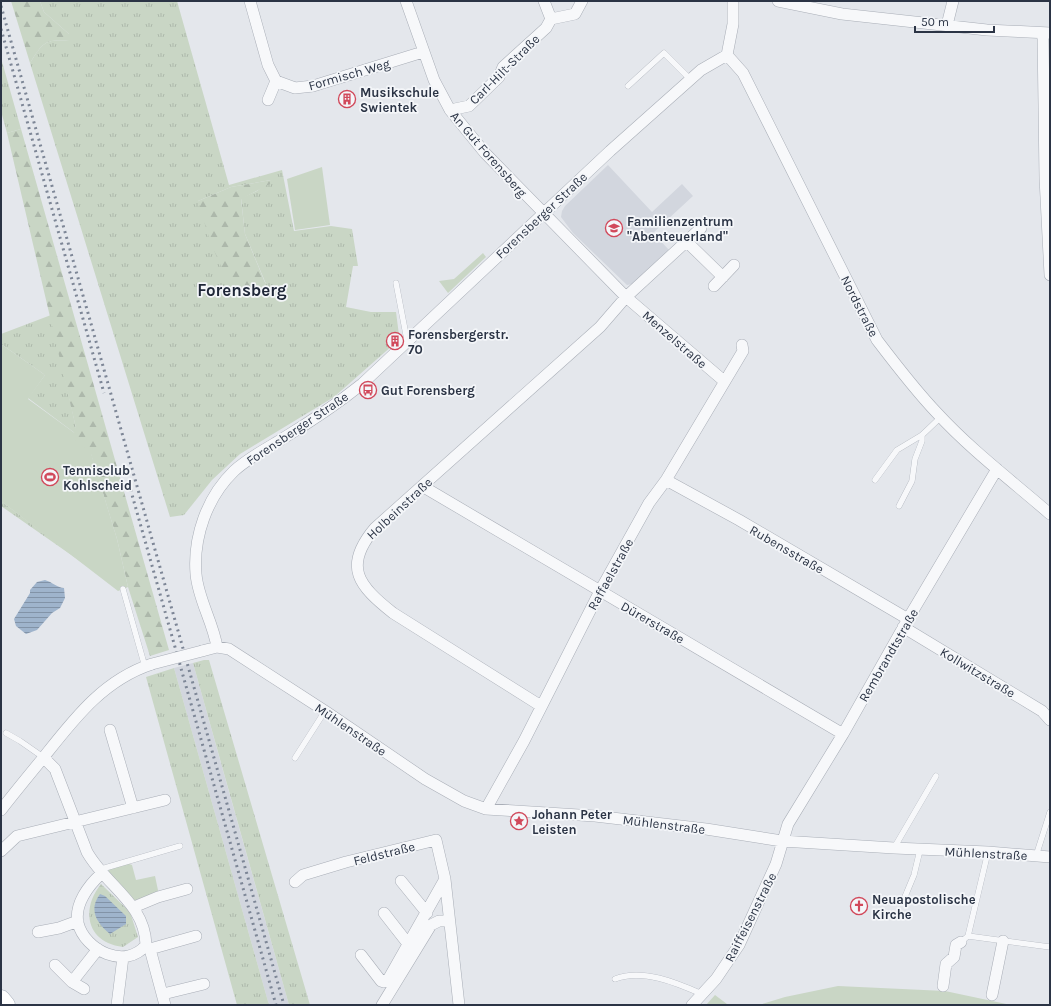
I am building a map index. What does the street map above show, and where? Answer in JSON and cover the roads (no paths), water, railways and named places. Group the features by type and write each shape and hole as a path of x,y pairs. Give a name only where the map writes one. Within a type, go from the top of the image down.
{"main road":[{"path":"1,999 6,1005"}],"street":[{"path":"250,1 268,65 276,81 268,100"},
{"name":"An Gut Forensberg","path":"406,1 434,80 450,110 485,153 543,214"},
{"path":"544,1 551,19 575,14 582,1"},
{"path":"727,55 734,24 734,1"},
{"path":"778,1 842,14 947,26 1012,32 1046,33 1045,178 1050,275"},
{"path":"947,26 953,1"},
{"name":"Carl-Hilt-Straße","path":"450,110 469,106 499,77 504,67 546,28 551,19"},
{"name":"Formisch Weg","path":"276,81 295,88 313,86 423,52"},
{"name":"Forensberger Straße","path":"217,647 215,636 199,590 195,557 199,532 211,502 220,487 234,471 250,458 344,398 600,160 690,79 727,55"},
{"name":"Nordstraße","path":"727,55 743,73 877,340 906,379 941,417 997,469 1050,514"},
{"name":"Menzelstraße","path":"543,214 626,297 724,380"},
{"path":"626,297 701,228"},
{"path":"687,242 723,277"},
{"path":"714,286 734,265"},
{"name":"Holbeinstraße","path":"541,706 393,613 365,588 359,576 358,565 360,551 364,541 375,528 600,327 626,297"},
{"name":"Raffaelstraße","path":"486,809 600,591 649,503 666,480 724,380 743,351 742,345"},
{"name":"Rembrandtstraße","path":"782,841 788,824 843,734 906,623 997,469"},
{"name":"Rubensstraße","path":"666,480 738,520 906,623"},
{"name":"Dürerstraße","path":"422,486 843,734"},
{"name":"Kollwitzstraße","path":"906,623 1042,711 1050,720"},
{"path":"1,810 74,718 96,696 117,681 149,666 217,647"},
{"name":"Mühlenstraße","path":"217,647 229,649 244,658 326,711 425,779 464,801 486,809 595,816 706,829 782,841 920,850 988,852 1050,857"},
{"path":"110,730 133,808"},
{"path":"43,758 55,769 87,852 100,872 134,907 146,936 164,1000 204,984"},
{"path":"1,851 17,836 165,800"},
{"name":"Feldstraße","path":"295,882 303,875 346,862 436,840 446,879 449,921 459,1005"},
{"name":"Raiffeisenstraße","path":"692,1005 716,979 739,945 776,864 782,841"},
{"path":"100,872 83,896 78,921 84,936 98,949 113,956 123,957 135,955 148,947 196,936"},
{"path":"361,955 384,982 389,978 446,879"},
{"path":"401,881 427,913"},
{"path":"134,907 158,897 187,889"},
{"path":"384,913 409,945"},
{"path":"382,1005 430,925 439,920 449,921"},
{"path":"38,932 59,928 78,921"},
{"path":"943,986 946,964 954,957 956,946 965,939"},
{"path":"992,995 1003,941"},
{"path":"72,982 98,949"},
{"path":"117,1005 123,957"},
{"path":"55,965 72,982 84,989"}],"lane":[{"path":"628,86 664,53 690,79"},
{"path":"396,284 408,340"},
{"path":"875,480 897,450 922,435 941,417"},
{"path":"898,506 912,481 915,459 922,441 922,435"},
{"path":"123,589 149,666"},
{"path":"295,758 326,711"},
{"path":"6,733 20,741 43,758"},
{"path":"894,848 936,776"},
{"name":"Mühlenstraße","path":"1036,856 1050,812"},
{"path":"100,872 180,846"},
{"path":"904,899 914,875 920,850"},
{"path":"988,852 965,939 1003,941 1050,947"},
{"path":"615,979 624,975 638,975 677,983 702,994"}],"water":[{"path":"45,580 64,588 65,598 60,608 52,613 37,630 26,634 16,626 14,619 30,593 30,590 37,582"},
{"path":"100,894 105,896 126,916 126,924 110,934 98,921 94,911 96,900"}],"railway":[{"path":"1,6 284,1005"},
{"path":"1,29 104,393"},
{"path":"129,484 276,1005"}],"place":[{"name":"Musikschule Swientek","path":"347,99"},
{"name":"Familienzentrum \"Abenteuerland\"","path":"614,228"},
{"name":"Forensbergerstr. 70","path":"395,341"},
{"name":"Gut Forensberg","path":"368,390"},
{"name":"Tennisclub Kohlscheid","path":"50,477"},
{"name":"Johann Peter Leisten","path":"519,821"},
{"name":"Neuapostolische Kirche","path":"859,906"}],"district":[{"name":"Forensberg","path":"242,290"}]}
